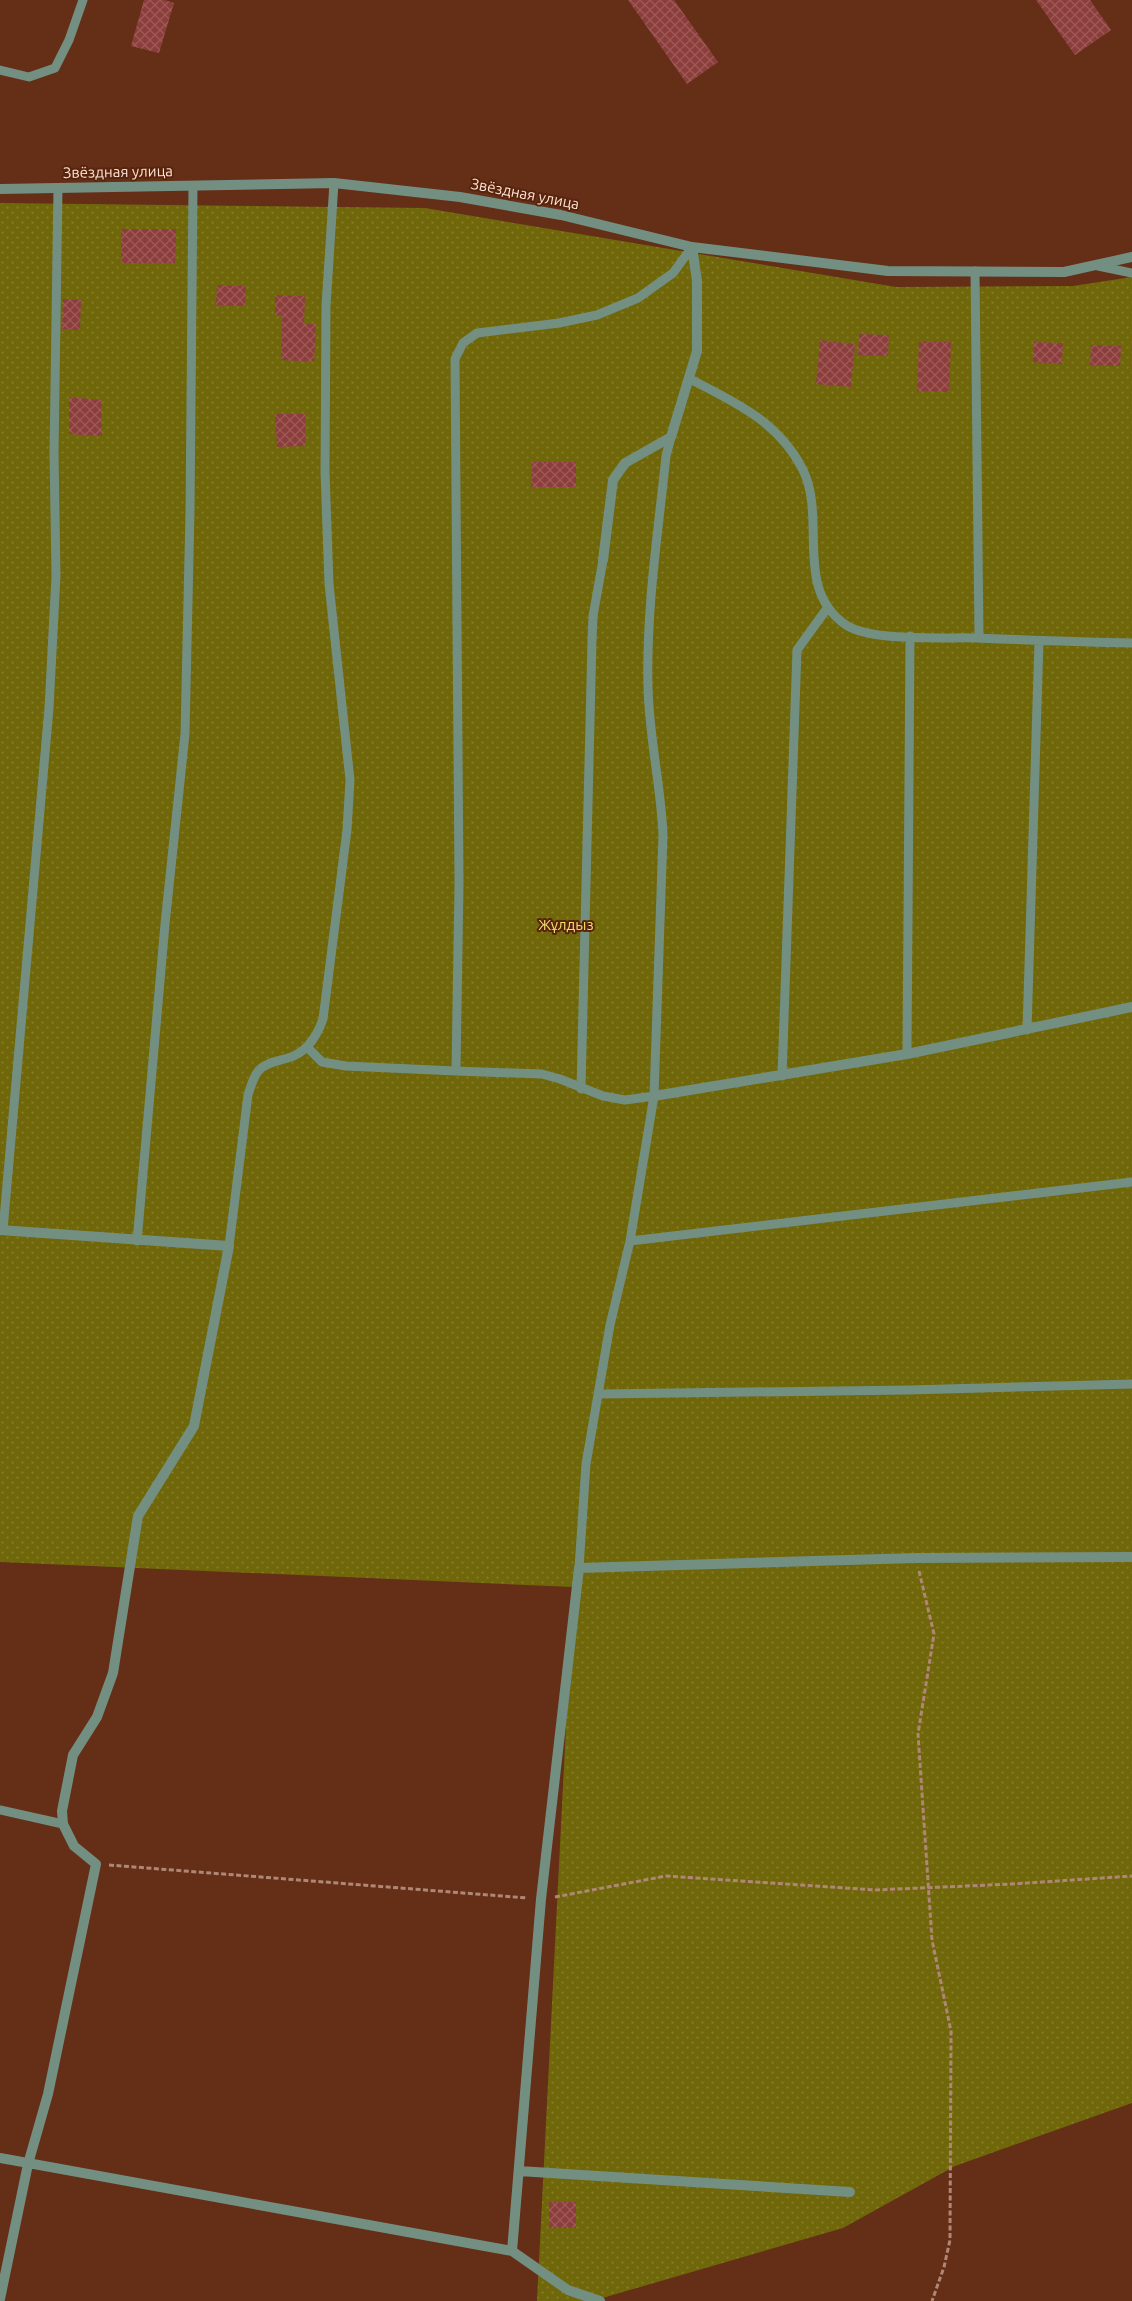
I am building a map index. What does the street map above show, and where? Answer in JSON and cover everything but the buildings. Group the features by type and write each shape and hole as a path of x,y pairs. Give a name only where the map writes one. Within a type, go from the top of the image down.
{"street":[{"name":"Звёздная улица","path":"0,190 334,183 469,198 561,215 692,247 888,271 1064,272 1132,257"},
{"path":"602,560 612,480 625,463 671,437 690,379 697,351 696,266 692,247"},
{"path":"654,1096 908,1054 1132,1007"},
{"path":"0,2299 28,2164 48,2094 96,1864 74,1846 62,1824 62,1811 73,1755 97,1717 113,1673 138,1516 194,1426 229,1246 1,1230"},
{"path":"512,2251 541,1899 579,1568 916,1558 1132,1557"},
{"path":"0,2158 512,2251 568,2290 600,2301"},
{"path":"519,2171 850,2192"}],"lane":[{"path":"0,70 28,77 55,68 69,40 83,0"},
{"path":"229,1246 248,1095 252,1082 260,1069 266,1065 290,1058 307,1047 318,1035 323,1019 347,830 350,780 329,584 326,491 326,306 334,183"},
{"path":"137,1241 165,924 185,734 190,511 193,186"},
{"path":"1,1230 49,708 56,576 54,453 58,188"},
{"path":"456,1071 459,884 455,359 463,343 477,333 560,323 597,315 638,298 673,273 692,247"},
{"path":"1098,266 1132,273"},
{"path":"975,271 979,638"},
{"path":"690,379 746,408 786,444 803,471 810,495 814,575 822,599 828,608 846,625 869,633 910,636 1132,643"},
{"path":"579,1568 586,1464 610,1325 630,1241 654,1096 663,835 662,799 648,689 648,644 666,456 671,437"},
{"path":"581,1089 592,640 593,616 602,560"},
{"path":"782,1076 797,650 828,608"},
{"path":"908,1054 910,636"},
{"path":"1027,1030 1039,641"},
{"path":"307,1047 322,1062 346,1066 542,1074 560,1079 581,1089 625,1100 654,1096"},
{"path":"630,1241 1132,1182"},
{"path":"599,1394 909,1390 1132,1384"},
{"path":"0,1810 62,1824"}],"path":[{"path":"916,1558 934,1634 918,1734 928,1888 932,1940 951,2031 950,2240 944,2267 932,2301"},
{"path":"96,1864 541,1899 666,1876 875,1890 1132,1876"}],"green space":[{"name":"Жұлдыз","path":"0,203 425,208 896,287 1073,286 1132,277 1132,2103 955,2166 843,2228 592,2301 537,2301 573,1587 0,1562"}]}
